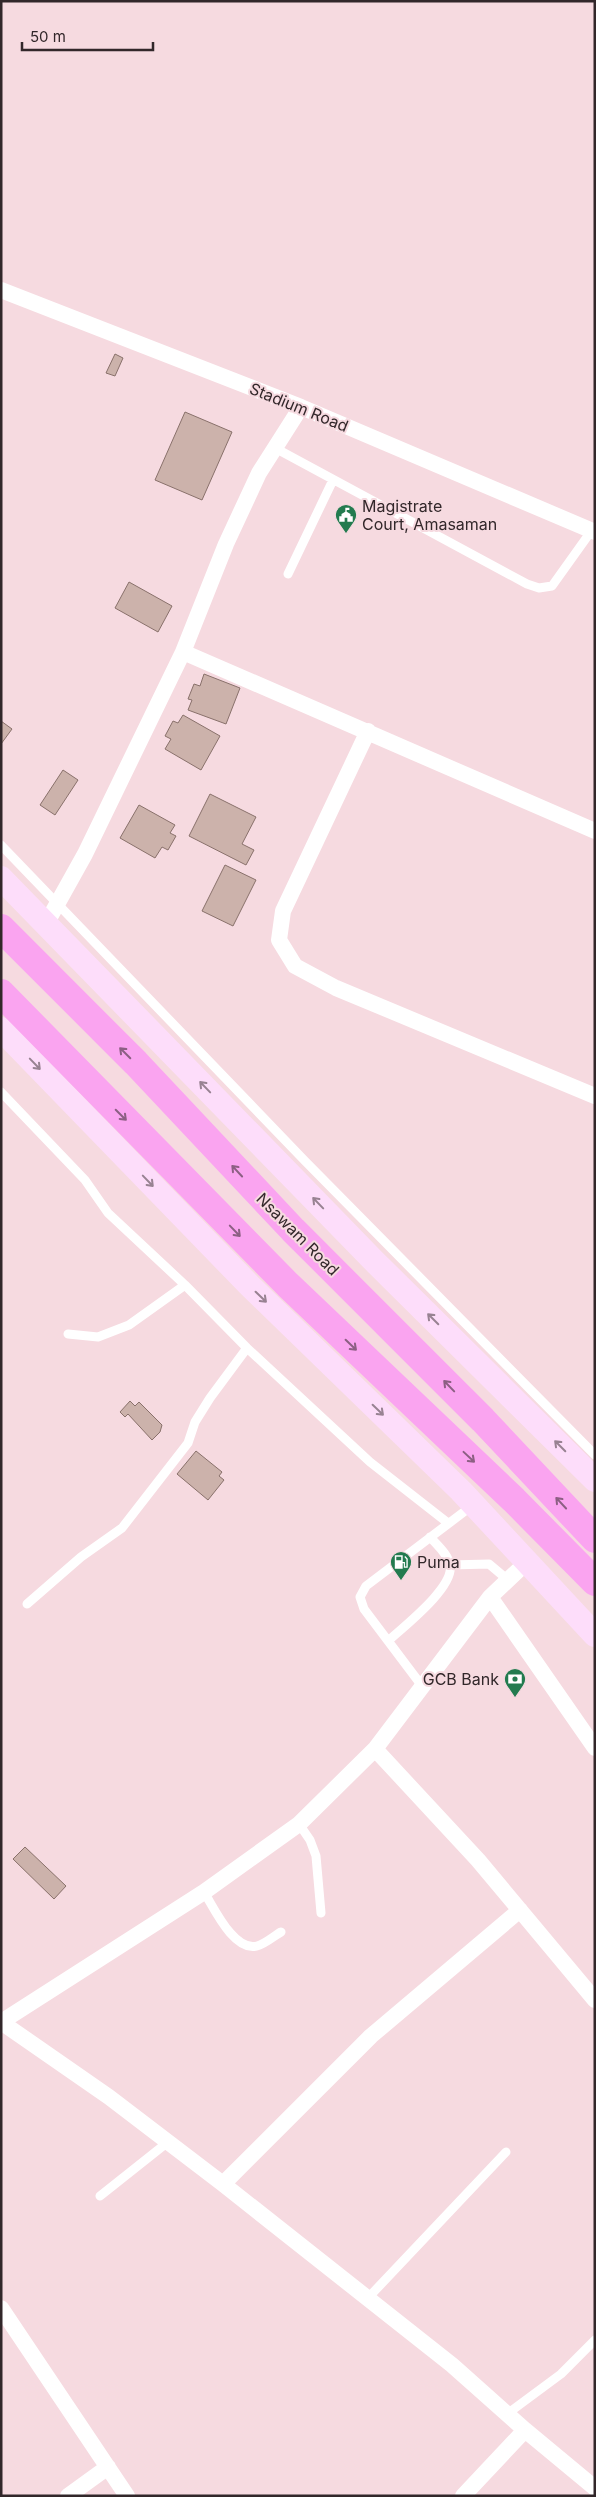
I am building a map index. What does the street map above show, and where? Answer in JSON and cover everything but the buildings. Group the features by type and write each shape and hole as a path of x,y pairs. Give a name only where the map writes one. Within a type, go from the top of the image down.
{"highway":[{"name":"Nsawam Road","path":"1,928 136,1063 293,1230 483,1420 595,1539"},
{"path":"1,993 288,1285 514,1500 595,1582"}],"main road":[{"path":"1,878 373,1260 595,1480"},
{"path":"1,1029 250,1286 473,1504 595,1635"}],"street":[{"name":"Stadium Road","path":"1,290 300,406 593,531"},
{"path":"46,924 85,854 183,652 226,544 259,473 300,406"},
{"path":"183,652 595,831"},
{"path":"368,731 283,911 279,940 295,966 336,988 595,1096"},
{"path":"527,1562 490,1596 375,1750 299,1824 204,1892 1,2022 109,2096 223,2184 452,2365 525,2430 595,2488"},
{"path":"490,1596 595,1748"},
{"path":"375,1750 478,1860 595,2000"},
{"path":"223,2184 371,2036 520,1910"},
{"path":"1,2308 127,2496"},
{"path":"462,2496 525,2430"},
{"path":"68,2496 108,2467"}],"lane":[{"path":"275,448 526,584 539,588 552,586 593,531"},
{"path":"288,574 333,480"},
{"path":"1,845 305,1161 595,1456"},
{"path":"1,1092 86,1180 108,1213 185,1285 247,1348 370,1462 448,1523"},
{"path":"68,1334 98,1337 129,1325 185,1285"},
{"path":"27,1604 81,1556 122,1528 183,1450 195,1422 210,1398 247,1348"},
{"path":"422,1686 364,1609 360,1597 366,1586 473,1504"},
{"path":"388,1641 445,1587 450,1574 450,1565 443,1551 430,1537"},
{"path":"450,1565 488,1564 508,1580"},
{"path":"299,1824 310,1840 316,1856 321,1913"},
{"path":"204,1892 229,1933 240,1943 249,1947 258,1946 281,1932"},
{"path":"100,2196 168,2142"},
{"path":"367,2299 506,2152"},
{"path":"507,2414 561,2374 595,2340"}],"place":[{"name":"Magistrate Court, Amasaman","path":"346,534"},
{"name":"Puma","path":"401,1581"},
{"name":"GCB Bank","path":"515,1698"}]}
